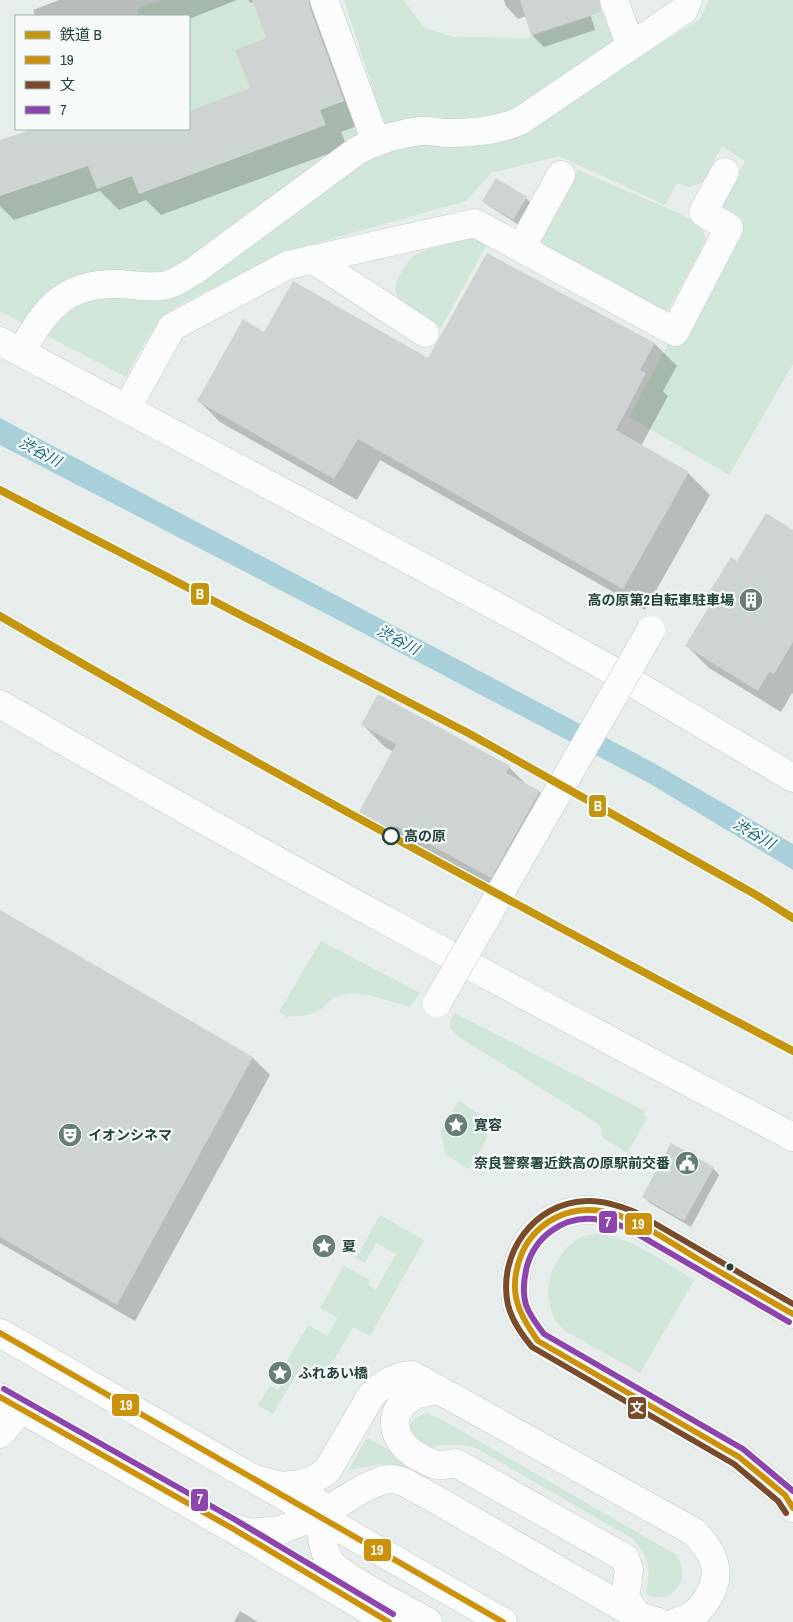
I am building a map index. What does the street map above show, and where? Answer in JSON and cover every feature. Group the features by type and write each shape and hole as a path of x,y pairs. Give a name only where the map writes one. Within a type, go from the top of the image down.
{"street":[{"path":"324,0 376,142"},
{"path":"614,0 630,45"},
{"path":"688,0 684,10 520,121 486,132 448,133 422,131 397,135 376,142 358,150 194,271 170,284 88,286 73,292 56,302 11,346 520,619 611,670 793,778"},
{"path":"127,408 172,327 288,265 475,223 675,332 730,228 703,212 725,172"},
{"path":"521,248 561,175"},
{"path":"312,259 425,333"},
{"path":"437,1003 651,630"},
{"path":"0,704 152,792 584,1027 793,1137"},
{"path":"793,1314 630,1220 597,1211 583,1210 559,1216 540,1227 530,1237 519,1260 515,1287 518,1308 538,1341 739,1457 766,1477 785,1495 793,1508"},
{"path":"0,1333 503,1622"},
{"path":"428,1622 335,1567 326,1554 319,1516 318,1489 371,1396 379,1388 402,1376 412,1376 694,1532 701,1539 713,1558 716,1582 703,1607 692,1616 676,1622"},
{"path":"437,1465 404,1447 395,1432 394,1423 398,1409 412,1397 424,1392 438,1390"},
{"path":"0,1434 11,1403 230,1527 390,1622"},
{"path":"404,1482 414,1481 421,1477 426,1470 437,1465 456,1463 625,1558 629,1570 625,1598 648,1619"},
{"path":"258,1480 283,1486 299,1484 313,1480 327,1471"},
{"path":"230,1527 250,1533 281,1530 319,1516 364,1488 382,1480 393,1479 404,1482 648,1619"}],"green space":[{"path":"160,0 252,0 266,38 236,50 250,88 190,111 190,15 139,15 137,9"},
{"path":"344,0 404,0 423,27 454,37 527,38 604,12 628,65 700,19 709,0 793,0 793,364 729,475 629,417 668,344 676,347 744,220 721,206 745,161 722,146 703,183 688,187 677,183 665,205 559,156 491,173 466,201 281,253 176,307 153,331 126,377 0,311 0,196 88,165 97,189 132,176 139,194 325,125 320,110 351,99 352,102 373,89"},
{"path":"578,170 681,214 701,226 706,240 669,309 661,313 543,247 540,238"},
{"path":"474,237 487,244 441,328 406,308 396,293 396,284 411,259 438,246"},
{"path":"321,941 420,993 410,1007 369,995 350,993 334,997 321,1009 308,1015 287,1017 279,1012"},
{"path":"455,1013 645,1111 643,1115 647,1117 628,1153 603,1138 600,1125 456,1035 450,1027 451,1019"},
{"path":"459,1101 483,1116 487,1138 469,1169 446,1155 441,1131"},
{"path":"380,1215 424,1240 370,1336 353,1327 321,1382 299,1370 273,1414 258,1405 270,1386 278,1390 292,1365 287,1361 308,1325 328,1336 338,1318 320,1308 344,1266 370,1280 368,1285 376,1290 396,1254 376,1243 365,1263 356,1258"},
{"path":"600,1233 637,1246 694,1280 640,1373 565,1331 553,1317 548,1295 551,1272 566,1248 581,1237"},
{"path":"427,1413 675,1554 681,1563 682,1572 681,1581 677,1588 664,1597 646,1594 648,1565 643,1552 633,1539 478,1449 458,1445 425,1448 408,1432 414,1420"},
{"path":"368,1438 412,1463 413,1468 408,1470 380,1464 349,1470 365,1440"}],"water":[{"name":"渋谷川","path":"0,418 654,763 793,844 793,870 647,782 0,445"}],"building":[{"path":"252,0 309,0 309,5 344,101 320,110 326,125 139,194 132,176 97,189 88,166 0,196 0,140 30,130 190,130 190,111 250,88 235,50 266,38"},
{"path":"520,0 599,0 602,12 531,35"},
{"path":"496,178 527,197 513,220 482,201"},
{"path":"487,253 655,343 640,370 646,373 616,430 689,472 623,589 358,439 334,479 197,401 243,319 264,332 293,281 428,358"},
{"name":"高の原第2自転車駐車場","path":"766,513 793,530 793,642 774,674 769,672 758,691 685,646 712,602 705,599 731,557 737,561"},
{"path":"378,694 510,766 506,773 540,791 491,878 396,826 393,833 358,814 396,744 361,725"},
{"path":"0,910 253,1057 117,1305 0,1237"},
{"path":"671,1143 714,1167 684,1221 642,1197"}],"rail line":[{"name":"B","path":"0,490 470,734 758,896 793,918"},
{"name":"B","path":"0,616 98,673 394,838 793,1051"}],"transit line":[{"name":"文","path":"786,1513 778,1501 734,1464 532,1347 512,1317 508,1305 506,1286 508,1267 514,1250 524,1234 536,1221 551,1210 568,1204 599,1201 635,1212 793,1304"},
{"name":"19","path":"793,1314 648,1229 611,1213 593,1210 574,1211 555,1218 540,1228 525,1247 515,1278 516,1300 525,1320 538,1341 739,1457 785,1495 793,1508"},
{"name":"7","path":"789,1322 627,1228 610,1222 583,1219 572,1221 552,1230 536,1246 525,1275 526,1305 544,1334 743,1449 793,1491"},
{"name":"19","path":"0,1333 503,1622"},
{"name":"7","path":"4,1389 234,1519 393,1614"},
{"name":"19","path":"0,1397 230,1527 389,1622"}],"place":[{"name":"高の原第2自転車駐車場","path":"751,600"},
{"name":"高の原","path":"391,836"},
{"name":"寛容","path":"456,1125"},
{"name":"イオンシネマ","path":"70,1135"},
{"name":"奈良警察署近鉄高の原駅前交番","path":"687,1163"},
{"name":"夏","path":"324,1246"},
{"name":"ふれあい橋","path":"280,1373"}]}
